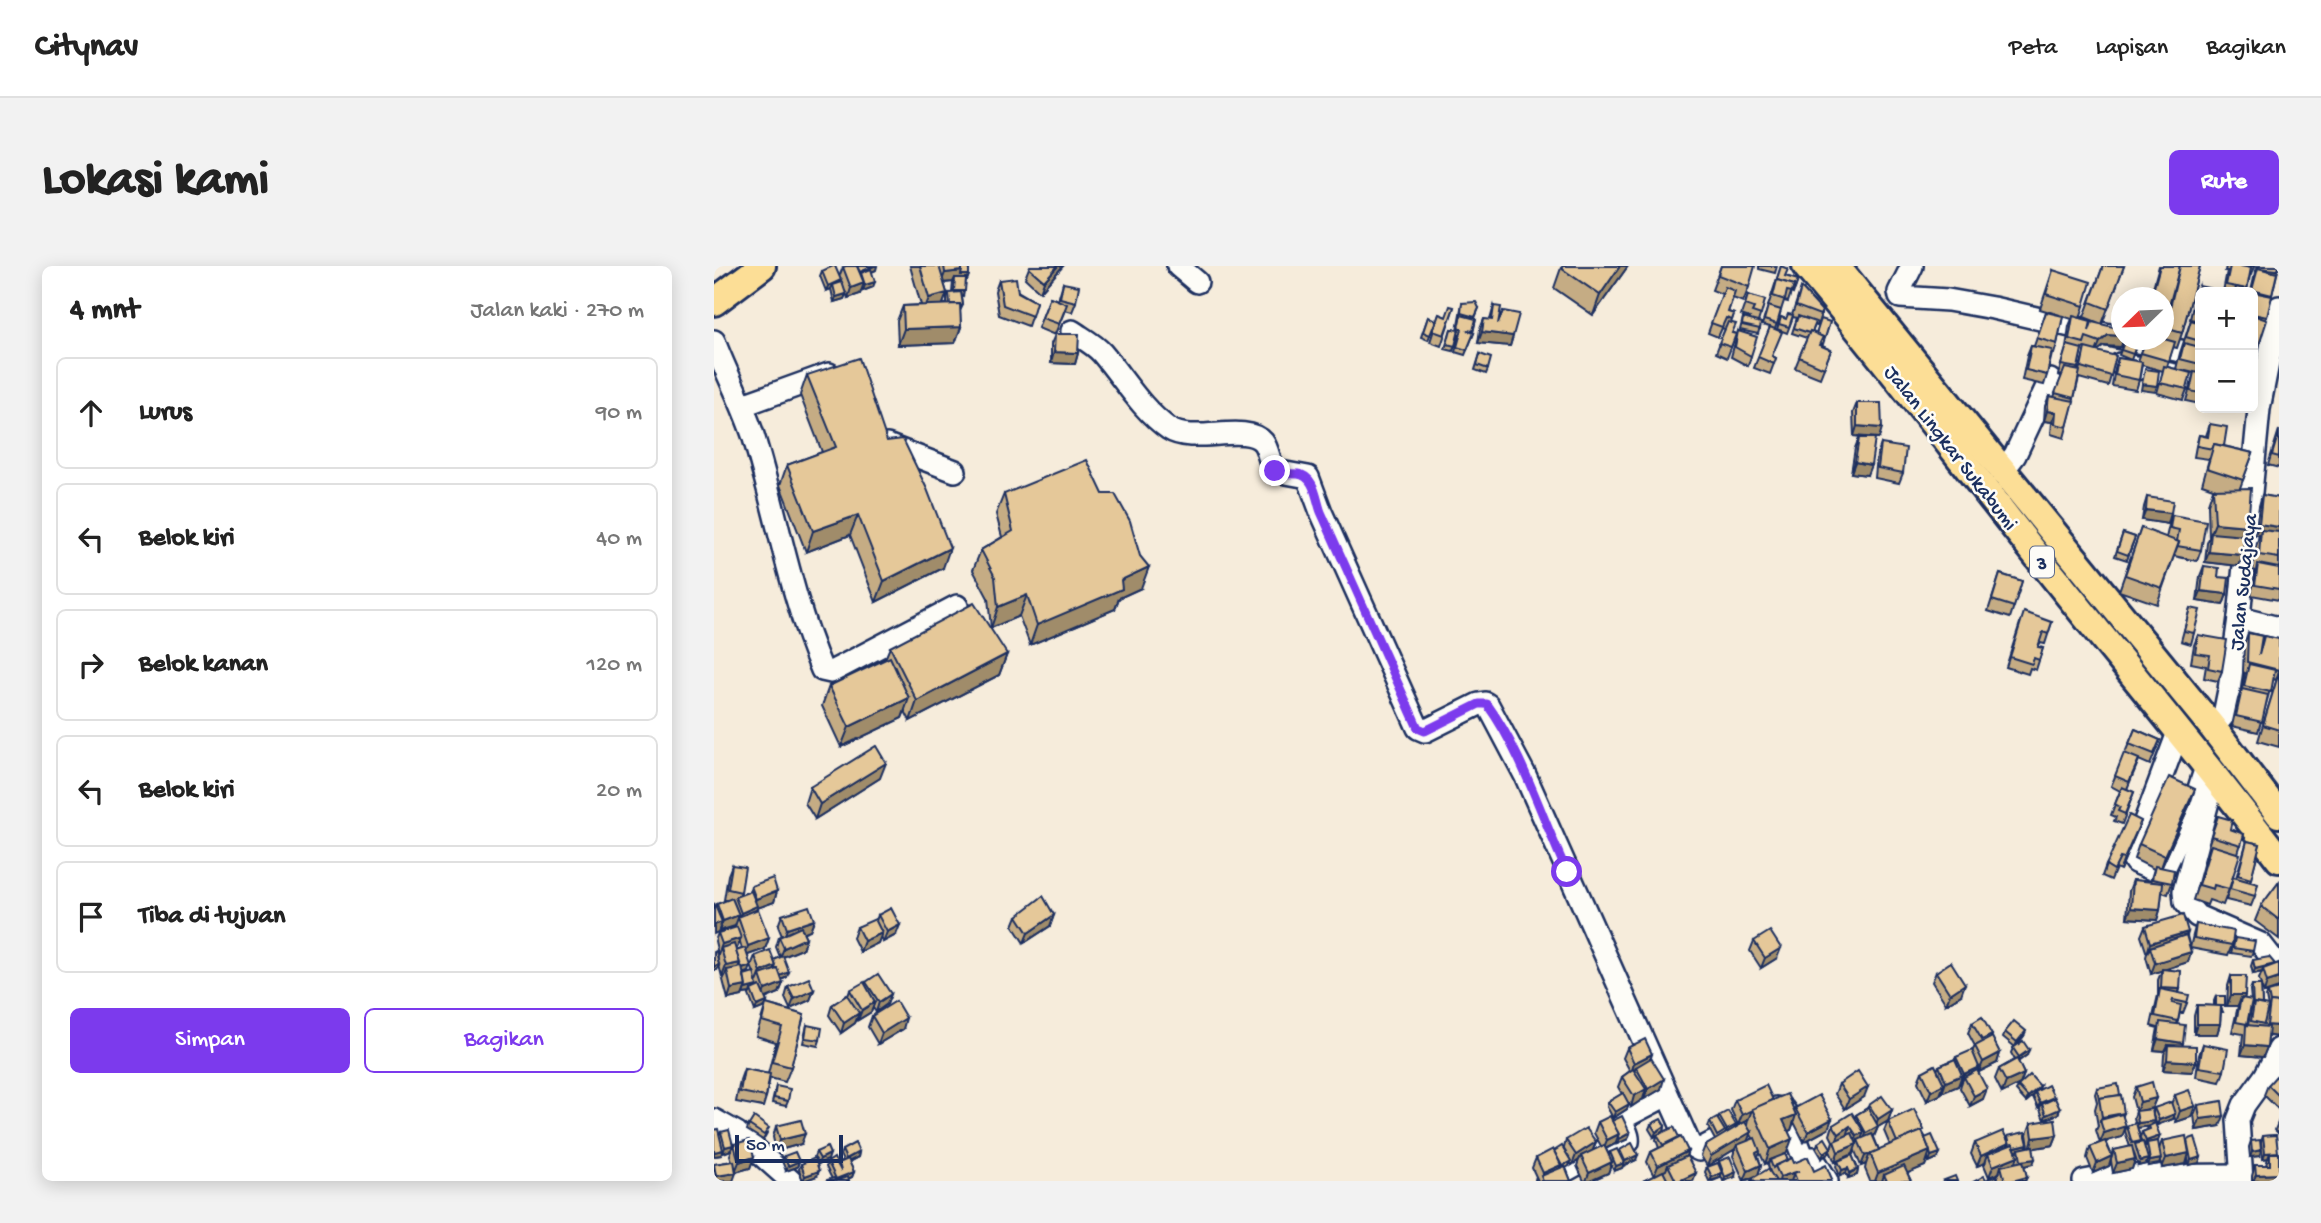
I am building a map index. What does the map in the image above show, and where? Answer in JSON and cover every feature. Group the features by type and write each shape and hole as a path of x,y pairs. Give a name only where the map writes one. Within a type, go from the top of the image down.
{"main road":[{"path":"715,300 762,266"},
{"name":"Jalan Lingkar Sukabumi","path":"1806,266 1871,342 2053,576 2211,769 2279,859"},
{"name":"Jalan Lingkar Sukabumi","path":"1836,266 2213,729 2279,814"},
{"path":"2053,576 2074,558"}],"street":[{"path":"1178,266 1197,282"},
{"path":"1912,266 1899,292 1900,297 1948,300 1982,306 2111,335"},
{"name":"Jalan Sudajaya","path":"2213,729 2224,715 2239,618 2258,540 2250,506 2252,478 2279,307"},
{"path":"1072,331 1101,352 1129,390 1170,429 1185,435 1230,433 1251,436 1263,442 1275,471 1308,477 1321,512 1419,730 1425,731 1479,704 1488,705 1525,775 1667,1095 1694,1148 1704,1149 1775,1108 1783,1110 1789,1120 1804,1158 1813,1158 1827,1181"},
{"path":"714,341 743,405 802,618 822,670 831,672 957,606"},
{"path":"2174,350 2195,354"},
{"path":"2120,364 2195,379"},
{"path":"743,405 823,375 847,370"},
{"path":"2002,472 2015,455 2050,380"},
{"path":"875,430 888,447 955,471"},
{"path":"2239,618 2279,628"},
{"path":"2179,730 2132,856 2135,862 2159,872 2164,869 2202,801"},
{"path":"2211,769 2184,891 2185,902 2197,916 2261,944 2279,967"},
{"path":"2164,772 2202,801"},
{"path":"2084,1181 2111,1176 2241,1178 2238,1120 2244,1105 2272,1081 2279,1049"},
{"path":"1547,1181 1599,1152 1607,1153 1628,1142 1623,1118 1667,1095"},
{"path":"714,1120 737,1133 791,1181"}],"building":[{"path":"833,266 841,280 828,286 822,271"},
{"path":"857,266 864,283 851,288 843,267"},
{"path":"857,266 874,266 860,272"},
{"path":"920,266 939,266 947,293 929,298"},
{"path":"944,266 962,266 962,271 945,273"},
{"path":"962,266 969,266 969,275 961,275"},
{"path":"1030,266 1058,266 1044,281"},
{"path":"1620,266 1600,295 1561,268"},
{"path":"1721,266 1755,266 1749,287 1718,275"},
{"path":"1781,266 1788,269 1785,276 1798,280 1795,289 1794,285 1777,280 1776,282"},
{"path":"2103,266 2124,266 2116,287 2111,287 2108,309 2090,302"},
{"path":"2160,266 2180,266 2174,288 2154,287"},
{"path":"2180,266 2200,266 2182,333 2174,331 2174,291"},
{"path":"2230,266 2251,268 2247,287 2226,285"},
{"path":"2258,266 2279,266 2278,270"},
{"path":"2258,268 2277,273 2272,295 2258,292 2258,287 2253,287"},
{"path":"871,269 875,282 865,285 861,273"},
{"path":"2053,270 2091,282 2084,306 2046,294"},
{"path":"955,278 966,278 965,291 954,291"},
{"path":"1016,278 1018,292 1036,302 1032,316 1003,305 999,280"},
{"path":"1777,280 1794,285 1792,292 1787,291 1785,300 1773,296"},
{"path":"842,282 846,294 836,297 833,285"},
{"path":"1063,283 1079,286 1076,302 1060,298"},
{"path":"1725,287 1735,291 1728,312 1734,314 1732,320 1726,318 1722,327 1711,323"},
{"path":"1801,288 1822,311 1820,315 1796,306"},
{"path":"961,292 963,305 950,304 949,293"},
{"path":"2258,293 2272,296 2267,317 2258,315"},
{"path":"1748,295 1765,300 1761,315 1752,312 1754,308 1745,305"},
{"path":"1050,297 1067,304 1059,324 1042,318"},
{"path":"1476,302 1479,308 1475,317 1461,313 1462,303"},
{"path":"960,304 961,327 904,329 903,306"},
{"path":"1450,306 1454,307 1444,335 1433,331 1439,314 1446,317"},
{"path":"1494,306 1501,307 1498,324 1503,311 1519,314 1513,336 1482,332 1484,319 1492,320"},
{"path":"1768,306 1781,310 1777,324 1764,320"},
{"path":"2046,312 2063,316 2057,344 2037,338"},
{"path":"1788,314 1793,315 1789,327 1779,324 1781,317 1786,319"},
{"path":"1461,315 1476,319 1473,331 1467,330 1474,333 1467,350 1457,347 1462,329 1458,328"},
{"path":"1798,316 1816,322 1812,332 1794,328"},
{"path":"2073,316 2091,321 2089,331 2092,322 2111,326 2111,335 2100,342 2086,337 2084,343 2069,339"},
{"path":"1428,317 1436,320 1430,335 1423,332"},
{"path":"2258,317 2267,320 2258,348"},
{"path":"1743,318 1761,323 1760,329 1742,325"},
{"path":"1821,319 1830,322 1825,338 1816,334"},
{"path":"2191,320 2195,321 2195,340 2186,337"},
{"path":"1728,322 1736,324 1732,333 1736,334 1731,347 1719,343"},
{"path":"1770,327 1782,332 1772,356 1776,358 1774,364 1758,357"},
{"path":"1451,329 1459,330 1455,346 1447,344"},
{"path":"1738,331 1757,337 1751,356 1735,347"},
{"path":"1810,331 1823,337 1819,345 1831,350 1824,368 1799,357"},
{"path":"1055,334 1079,334 1078,353 1054,352"},
{"path":"2184,343 2195,346 2195,363 2180,359"},
{"path":"2067,345 2082,349 2078,368 2061,365"},
{"path":"2031,346 2052,350 2047,375 2026,370"},
{"path":"2085,348 2116,356 2111,376 2081,367"},
{"path":"2142,350 2172,350 2169,361 2141,353"},
{"path":"1480,354 1491,358 1488,369 1477,365"},
{"path":"859,358 887,441 903,439 927,489 950,548 884,581 858,515 813,531 787,465 836,447 807,375"},
{"path":"2118,358 2142,362 2139,380 2115,375"},
{"path":"2164,366 2191,373 2187,389 2160,383"},
{"path":"2065,368 2080,371 2074,398 2055,393"},
{"path":"2145,369 2159,371 2157,386 2142,384"},
{"path":"2194,372 2195,372 2195,392 2190,391"},
{"path":"2049,396 2074,401 2067,427 2055,424 2056,412 2047,411"},
{"path":"1857,403 1881,403 1882,428 1857,426"},
{"path":"2210,424 2227,427 2224,446 2214,444 2213,449 2197,446 2199,435 2208,437"},
{"path":"2279,432 2279,457 2272,455"},
{"path":"1859,438 1875,438 1871,465 1855,462"},
{"path":"1881,444 1906,448 1903,473 1878,468"},
{"path":"2214,444 2253,453 2243,480 2207,468"},
{"path":"1087,460 1103,494 1115,494 1130,521 1140,556 1149,567 1121,580 1122,589 1037,625 1027,595 998,607 995,577 981,550 1013,531 1004,494"},
{"path":"2251,488 2248,526 2215,523 2213,489"},
{"path":"2262,495 2279,498 2279,527 2259,524"},
{"path":"2147,497 2173,501 2171,513 2146,510"},
{"path":"2172,515 2206,521 2201,550 2177,546 2179,530 2170,528"},
{"path":"2141,528 2179,542 2162,588 2125,575"},
{"path":"2261,530 2279,532 2279,558 2259,555"},
{"path":"2123,533 2135,537 2128,555 2117,551"},
{"path":"2211,533 2244,536 2243,555 2209,552"},
{"path":"2258,564 2279,568 2279,589 2255,585"},
{"path":"2204,566 2219,568 2218,577 2229,578 2227,594 2201,591"},
{"path":"2000,574 2022,581 2014,607 1992,600"},
{"path":"974,603 1007,654 917,701 890,647"},
{"path":"2190,608 2200,610 2194,633 2184,631"},
{"path":"2024,612 2052,622 2048,634 2043,632 2038,647 2043,648 2039,660 2034,658 2032,664 2010,657"},
{"path":"2248,633 2262,636 2259,655 2264,636 2279,639 2279,670 2247,662"},
{"path":"2198,635 2227,640 2222,671 2208,668 2210,655 2195,653"},
{"path":"890,657 909,698 849,727 829,686"},
{"path":"2249,664 2275,670 2271,692 2244,686"},
{"path":"2279,672 2279,730 2263,725"},
{"path":"2242,689 2268,695 2262,722 2236,716"},
{"path":"2135,729 2160,740 2154,754 2129,744"},
{"path":"876,746 886,763 820,804 810,787"},
{"path":"2124,753 2139,759 2129,782 2115,776"},
{"path":"2169,777 2195,789 2165,856 2139,844"},
{"path":"2122,787 2134,792 2125,814 2118,811 2120,807 2115,804"},
{"path":"2129,815 2141,821 2124,859 2120,858 2114,870 2106,865"},
{"path":"2218,816 2232,820 2230,829 2244,834 2241,845 2211,836"},
{"path":"2247,841 2260,844 2251,879 2238,875"},
{"path":"2211,845 2240,854 2229,889 2214,885 2213,889 2199,885"},
{"path":"732,865 745,867 741,892 728,889"},
{"path":"2155,866 2174,870 2172,883 2152,879"},
{"path":"2233,877 2258,884 2255,896 2230,889"},
{"path":"773,878 777,891 756,899 751,886"},
{"path":"2133,880 2163,883 2160,910 2131,908"},
{"path":"2279,882 2279,920 2261,906"},
{"path":"751,891 757,906 741,913 735,897"},
{"path":"1043,896 1054,915 1028,933 1017,916"},
{"path":"732,898 739,915 723,921 717,904"},
{"path":"714,903 722,922 714,925"},
{"path":"809,906 814,920 787,929 782,915"},
{"path":"891,908 900,925 887,932 878,915"},
{"path":"758,909 769,938 748,946 738,917"},
{"path":"2183,915 2188,932 2150,943 2145,926"},
{"path":"875,919 882,933 864,941 857,927"},
{"path":"2196,924 2234,931 2232,945 2194,938"},
{"path":"737,927 741,938 722,944 718,933"},
{"path":"801,927 806,938 784,948 779,937"},
{"path":"1770,931 1781,948 1765,958 1754,941"},
{"path":"2186,935 2191,952 2155,963 2150,947"},
{"path":"2235,938 2255,941 2253,951 2233,948"},
{"path":"734,944 740,963 726,966 721,948"},
{"path":"745,948 751,966 742,969 736,951"},
{"path":"770,950 776,966 761,972 755,956"},
{"path":"716,951 719,965 714,966 714,952"},
{"path":"783,956 789,972 780,976 774,960"},
{"path":"2269,957 2275,964 2255,969 2253,960"},
{"path":"1951,962 1965,984 1950,994 1936,972"},
{"path":"2279,963 2279,978 2267,982 2263,969"},
{"path":"742,967 746,986 731,989 727,970"},
{"path":"778,969 783,983 765,990 760,975"},
{"path":"2162,969 2181,971 2180,989 2161,988"},
{"path":"754,972 757,986 745,989 744,975"},
{"path":"878,974 891,994 879,1002 866,982"},
{"path":"2231,976 2246,976 2245,995 2231,995"},
{"path":"809,978 814,990 794,999 788,987"},
{"path":"864,982 875,1002 862,1010 850,990"},
{"path":"2252,985 2261,985 2262,1004 2254,1003 2253,1006"},
{"path":"760,986 767,1002 757,1006 751,990"},
{"path":"2160,989 2189,995 2187,1003 2173,1000 2172,1003 2181,1005 2178,1021 2155,1016"},
{"path":"2279,989 2279,1003 2270,1002 2268,992"},
{"path":"847,995 859,1013 844,1023 832,1005"},
{"path":"2216,996 2225,996 2225,1006 2216,1006"},
{"path":"2241,998 2252,1000 2247,1024 2236,1022"},
{"path":"896,1001 906,1018 882,1033 872,1016"},
{"path":"2270,1002 2279,1003 2279,1026 2267,1025"},
{"path":"2254,1003 2268,1006 2264,1024 2251,1021"},
{"path":"766,1004 804,1015 791,1067 772,1062 782,1027 762,1021"},
{"path":"2197,1005 2221,1006 2220,1024 2197,1024"},
{"path":"1982,1017 1992,1035 1982,1040 1972,1023"},
{"path":"2014,1021 2026,1031 2017,1042 2005,1032"},
{"path":"2160,1022 2185,1025 2183,1043 2158,1039"},
{"path":"807,1025 822,1028 820,1040 805,1038"},
{"path":"2246,1025 2269,1027 2267,1047 2245,1045"},
{"path":"1992,1037 2000,1053 1983,1062 1975,1046"},
{"path":"1645,1039 1652,1054 1634,1063 1627,1048"},
{"path":"2023,1041 2029,1050 2019,1057 2013,1048"},
{"path":"2203,1044 2228,1049 2224,1071 2199,1067"},
{"path":"2168,1045 2196,1046 2196,1062 2167,1060"},
{"path":"1972,1050 1979,1067 1964,1074 1956,1057"},
{"path":"1651,1058 1664,1079 1648,1089 1636,1067"},
{"path":"1955,1059 1962,1075 1946,1082 1939,1066"},
{"path":"2017,1059 2024,1074 2006,1082 1999,1069"},
{"path":"1935,1065 1944,1084 1931,1091 1922,1072"},
{"path":"744,1069 770,1074 766,1097 740,1092"},
{"path":"1633,1069 1646,1089 1634,1096 1622,1077"},
{"path":"1977,1070 1987,1089 1974,1096 1964,1077"},
{"path":"1858,1071 1868,1087 1849,1099 1839,1084"},
{"path":"2030,1075 2040,1086 2028,1097 2018,1086"},
{"path":"2276,1076 2279,1079 2279,1096 2268,1085"},
{"path":"2152,1082 2156,1098 2140,1102 2136,1087"},
{"path":"2118,1084 2120,1095 2099,1098 2097,1088"},
{"path":"1766,1085 1773,1100 1742,1115 1735,1100"},
{"path":"2048,1085 2054,1097 2040,1103 2035,1092"},
{"path":"776,1086 790,1089 788,1101 774,1098"},
{"path":"2189,1090 2195,1106 2180,1111 2175,1095"},
{"path":"1623,1093 1629,1104 1615,1112 1608,1102"},
{"path":"1787,1094 1796,1115 1783,1120 1792,1139 1770,1149 1752,1109"},
{"path":"1819,1095 1832,1119 1808,1132 1795,1108"},
{"path":"2121,1095 2124,1113 2102,1117 2099,1098"},
{"path":"1882,1096 1892,1110 1878,1119 1869,1105"},
{"path":"2055,1098 2060,1109 2046,1115 2042,1104"},
{"path":"2222,1101 2224,1116 2200,1119 2198,1105"},
{"path":"2171,1102 2175,1114 2159,1120 2154,1108"},
{"path":"1868,1108 1878,1126 1866,1133 1856,1115"},
{"path":"1914,1109 1924,1130 1897,1142 1888,1121"},
{"path":"2152,1109 2154,1121 2138,1123 2136,1111"},
{"path":"1728,1111 1736,1125 1727,1130 1719,1116"},
{"path":"1852,1113 1864,1132 1857,1136 1850,1126 1839,1134 1833,1125"},
{"path":"2122,1114 2126,1126 2104,1133 2100,1120"},
{"path":"1610,1116 1619,1134 1607,1140 1598,1122"},
{"path":"1622,1116 1630,1133 1619,1139 1612,1121"},
{"path":"754,1117 769,1128 764,1135 749,1125"},
{"path":"1717,1118 1725,1131 1717,1136 1710,1122"},
{"path":"1661,1119 1665,1126 1656,1132 1651,1124"},
{"path":"2055,1119 2057,1135 2033,1138 2031,1123"},
{"path":"801,1120 805,1134 780,1140 776,1126"},
{"path":"1745,1122 1751,1132 1711,1156 1705,1146"},
{"path":"2136,1123 2141,1141 2132,1143 2127,1126"},
{"path":"2155,1123 2160,1136 2146,1141 2142,1132"},
{"path":"1674,1127 1679,1137 1663,1145 1657,1135"},
{"path":"1586,1128 1596,1142 1576,1155 1566,1140"},
{"path":"718,1129 723,1150 714,1152 714,1130"},
{"path":"729,1130 733,1145 725,1147 721,1132"},
{"path":"1922,1131 1930,1151 1878,1173 1870,1153"},
{"path":"2003,1131 2009,1143 1981,1156 1975,1143"},
{"path":"2025,1132 2028,1144 2015,1147 2010,1145 2008,1136"},
{"path":"1852,1133 1857,1144 1838,1152 1834,1141"},
{"path":"1872,1134 1879,1150 1865,1156 1858,1140"},
{"path":"1932,1135 1940,1153 1931,1156 1925,1138"},
{"path":"2276,1135 2278,1152 2265,1153 2263,1136"},
{"path":"2186,1136 2189,1153 2166,1158 2162,1141"},
{"path":"1681,1137 1688,1151 1658,1166 1651,1152"},
{"path":"2195,1137 2201,1157 2191,1160 2187,1140"},
{"path":"1755,1138 1760,1151 1756,1153 1761,1165 1748,1171 1737,1145"},
{"path":"1825,1138 1831,1148 1824,1153 1818,1143"},
{"path":"749,1140 754,1157 739,1162 734,1144"},
{"path":"2260,1140 2261,1150 2252,1152 2251,1141"},
{"path":"2105,1141 2112,1156 2097,1163 2090,1147"},
{"path":"2158,1141 2161,1159 2150,1161 2147,1143"},
{"path":"2143,1142 2148,1159 2140,1161 2135,1144"},
{"path":"855,1143 859,1152 846,1159 842,1150"},
{"path":"1632,1143 1638,1155 1625,1161 1620,1150"},
{"path":"2013,1144 2018,1156 1993,1166 1988,1154"},
{"path":"1604,1145 1612,1162 1589,1173 1581,1156"},
{"path":"1562,1146 1571,1161 1562,1166 1554,1151"},
{"path":"2033,1146 2035,1159 2021,1161 2019,1149"},
{"path":"2132,1146 2135,1159 2117,1163 2114,1150"},
{"path":"827,1147 830,1154 820,1159 816,1152"},
{"path":"1553,1149 1561,1165 1543,1173 1536,1158"},
{"path":"1617,1149 1624,1163 1616,1166 1610,1152"},
{"path":"795,1152 799,1161 788,1166 784,1156"},
{"path":"2270,1153 2279,1153 2279,1174 2256,1175 2255,1165 2270,1165"},
{"path":"1785,1154 1788,1160 1773,1168 1770,1160"},
{"path":"1852,1155 1858,1169 1850,1173 1848,1168 1842,1170 1838,1161"},
{"path":"1687,1156 1696,1173 1676,1181 1668,1165"},
{"path":"1730,1157 1736,1172 1725,1177 1719,1161"},
{"path":"1808,1157 1814,1171 1826,1165 1832,1179 1797,1181 1794,1173 1799,1171 1780,1177 1775,1166 1792,1158 1794,1163"},
{"path":"815,1158 819,1171 805,1176 801,1164"},
{"path":"834,1158 841,1171 839,1163 848,1159 854,1172 836,1179 828,1162"},
{"path":"734,1161 736,1173 716,1176 714,1164"},
{"path":"2023,1161 2027,1177 2005,1181 2001,1166"},
{"path":"1718,1163 1722,1173 1712,1177 1707,1167"},
{"path":"1565,1166 1571,1181 1543,1181 1541,1176"},
{"path":"1904,1166 1911,1181 1887,1181 1884,1175"},
{"path":"1768,1169 1776,1181 1754,1181 1753,1178"},
{"path":"1663,1171 1668,1181 1643,1181"},
{"path":"1955,1176 1957,1181 1942,1181"},
{"path":"1997,1176 1998,1181 1988,1179"}],"route":[{"path":"1275,471 1279,474 1302,474 1311,482 1321,512 1418,728 1425,731 1479,704 1487,704 1525,775 1567,872"}]}
